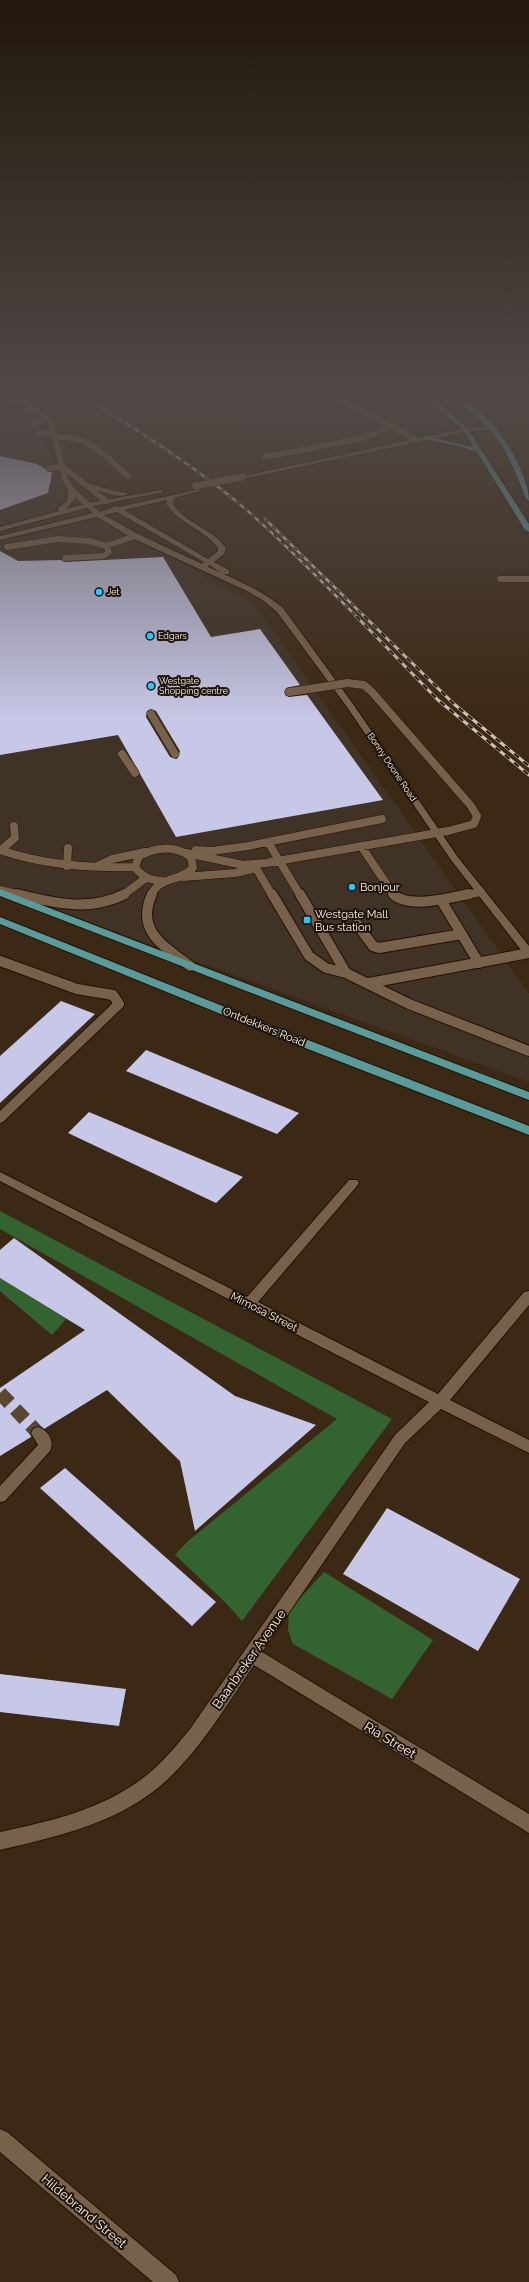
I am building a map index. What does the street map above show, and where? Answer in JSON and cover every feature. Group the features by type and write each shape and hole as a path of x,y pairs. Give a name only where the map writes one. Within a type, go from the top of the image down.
{"main road":[{"path":"513,505 529,530"},
{"path":"0,891 191,967 346,1024 529,1096"},
{"name":"Ontdekkers Road","path":"0,920 279,1033 529,1131"}],"street":[{"path":"47,516 66,505"},
{"path":"0,529 86,505"},
{"name":"Bonny Doone Road","path":"89,505 99,515 125,531 250,589 267,599 291,624 437,833 529,953"},
{"name":"Bonny Doone Road","path":"112,505 163,536 211,562 234,576 250,589"},
{"path":"0,538 69,520 99,515 137,505"},
{"path":"140,522 142,513 150,505"},
{"path":"170,505 176,513 219,543 222,548 221,552 211,562 202,568"},
{"path":"69,520 93,521 125,531"},
{"path":"145,541 163,536"},
{"name":"Mimosa Street","path":"0,1176 248,1305 440,1400 529,1447"},
{"path":"248,1305 353,1183"},
{"name":"Baanbreker Avenue","path":"0,1841 63,1827 116,1807 140,1792 162,1774 196,1735 400,1439 440,1400 529,1296"},
{"path":"0,1496 45,1447 45,1442 38,1432"},
{"name":"Ria Street","path":"252,1655 529,1824"},
{"name":"Hildebrand Street","path":"0,2139 169,2282"}],"lane":[{"path":"7,547 58,539 83,541 106,546 135,536"},
{"path":"65,558 104,556 109,552 106,546"},
{"path":"500,579 529,579"},
{"path":"178,849 187,853 242,865 278,861 437,833 474,824 476,816 474,811 368,687 358,683 347,683 289,692"},
{"path":"151,714 175,754"},
{"path":"122,754 135,773"},
{"path":"94,868 112,860 167,848 212,851 268,842 382,819"},
{"path":"0,850 15,838 14,826"},
{"path":"268,842 278,861 341,962 346,973"},
{"path":"361,846 394,896 408,901 440,900 481,892"},
{"path":"67,866 68,848"},
{"path":"0,850 36,862 67,866 94,868 135,867"},
{"path":"146,852 136,861 135,867 138,873 146,878 162,882"},
{"path":"183,877 193,868 194,862 187,853"},
{"path":"191,967 160,942 147,928 145,918 146,906 156,886 162,882 183,877 235,873 256,868 266,862"},
{"path":"256,868 309,956 318,964 332,971 346,973 409,1004 529,1051"},
{"path":"0,891 70,906 99,904 125,896 137,888 146,878"},
{"path":"440,900 479,963"},
{"path":"357,924 373,946 379,948 462,934"},
{"path":"369,983 529,953"},
{"path":"0,961 77,989 113,995 119,1004 118,1007 0,1118"}],"shaded area":[{"name":"Westgate Shopping centre","path":"0,505 96,505 101,509 99,515 255,605 529,994 529,1082 0,890"}],"green space":[{"path":"0,1211 392,1419 242,1621 225,1602 175,1555 187,1542 337,1419 0,1229"},
{"path":"0,1278 66,1319 52,1335 0,1291"},
{"path":"324,1572 433,1640 392,1699 293,1644 288,1630 289,1610"}],"building":[{"path":"0,505 13,505 0,510"},
{"name":"Westgate Shopping centre","path":"0,551 18,561 61,560 65,562 163,557 211,637 260,629 300,685 286,688 285,695 289,697 307,695 383,800 176,837 118,735 0,755","holes":["151,709 156,711 180,751 177,759 170,757 146,717 147,711"]},
{"path":"61,1001 95,1014 0,1103 0,1056"},
{"path":"146,1050 299,1113 277,1134 126,1071"},
{"path":"89,1112 243,1177 216,1203 68,1133"},
{"path":"14,1238 235,1396 316,1425 195,1531 180,1461 107,1390 44,1429 39,1426 32,1428 30,1432 31,1437 0,1456 0,1388 85,1330 0,1278 0,1250"},
{"path":"65,1468 216,1602 192,1626 40,1488"},
{"path":"387,1508 520,1579 478,1651 343,1574"},
{"path":"0,1674 126,1689 119,1726 0,1712"}],"tunnel":[{"path":"0,1393 38,1433"}],"railway":[{"path":"241,505 272,533 356,616"},
{"path":"265,519 365,617"},
{"path":"356,616 438,700 529,775"},
{"path":"364,616 454,704 529,766"}],"place":[{"name":"Jet","path":"99,592"},
{"name":"Edgars","path":"150,636"},
{"name":"Westgate Shopping centre","path":"151,686"},
{"name":"Bonjour","path":"352,887"},
{"name":"Westgate Mall Bus station","path":"307,920"}]}
